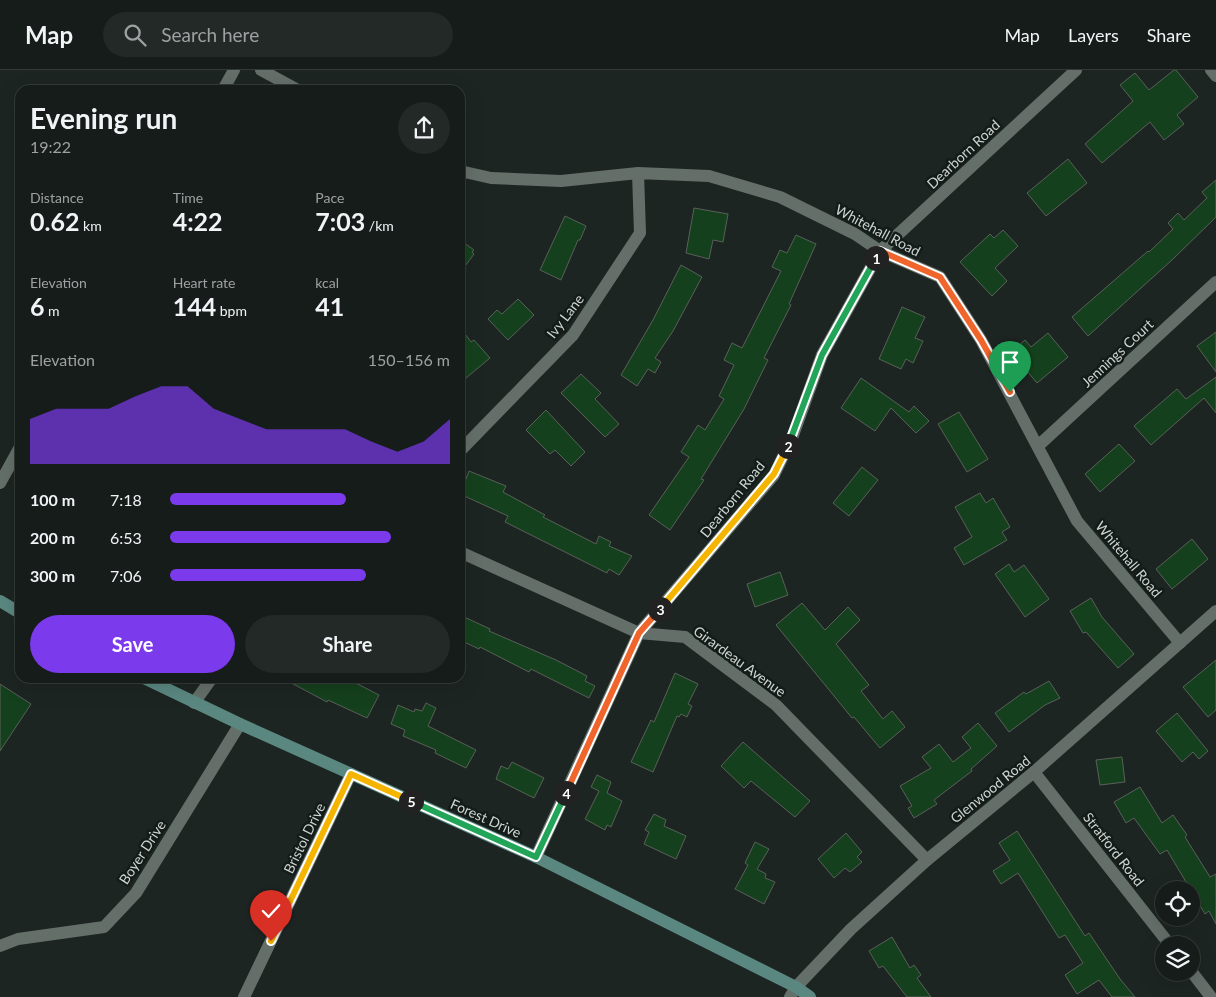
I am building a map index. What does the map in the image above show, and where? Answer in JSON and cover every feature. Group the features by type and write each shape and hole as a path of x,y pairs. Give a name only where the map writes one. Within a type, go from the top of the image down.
{"main road":[{"path":"0,601 15,610"},
{"name":"Forest Drive","path":"154,683 240,724 536,857 793,992 810,997"}],"street":[{"path":"226,85 234,70"},
{"path":"262,70 289,85"},
{"name":"Dearborn Road","path":"536,857 639,633 774,474 792,438 822,355 880,251 1076,70"},
{"path":"1211,70 1216,76"},
{"name":"Whitehall Road","path":"465,172 491,178 561,181 638,173 709,176 780,197 855,234 880,251 940,277 981,340 1077,522 1180,643"},
{"name":"Ivy Lane","path":"465,446 573,334 640,233 638,173"},
{"name":"Jennings Court","path":"1038,446 1216,282"},
{"path":"0,483 15,456"},
{"name":"Girardeau Avenue","path":"465,554 639,633 685,637 776,705 927,860"},
{"name":"Glenwood Road","path":"793,992 851,929 927,860 1034,772 1216,611"},
{"path":"194,703 208,683"},
{"name":"Boyer Drive","path":"0,946 18,939 104,927 136,892 240,724"},
{"name":"Stratford Road","path":"1034,772 1163,936"},
{"name":"Bristol Drive","path":"244,997 351,774"},
{"path":"1200,981 1214,996"}],"building":[{"path":"1174,70 1198,97 1177,115 1184,124 1164,140 1150,122 1102,163 1085,144 1133,101 1120,85 1135,73 1149,90"},
{"path":"1068,159 1087,183 1046,216 1027,193"},
{"path":"1216,180 1216,217 1088,336 1072,317 1149,252 1173,229 1168,223 1178,213 1184,220 1207,198 1202,192"},
{"path":"694,208 728,214 723,242 713,240 709,259 686,253"},
{"path":"565,216 586,226 561,280 540,270"},
{"path":"1003,230 1018,246 995,268 1007,281 992,296 960,262 990,234 994,238"},
{"path":"796,235 816,244 789,304 791,305 764,358 768,360 744,409 701,479 704,480 670,530 649,515 689,457 681,452 698,425 705,430 724,399 719,396 734,365 724,360 732,343 742,348 781,271 772,267 780,250 787,253"},
{"path":"465,244 474,250 472,252 474,254 465,266"},
{"path":"681,265 702,277 673,331 655,358 661,362 655,373 648,369 637,386 621,375 653,320"},
{"path":"518,299 534,315 508,340 488,319 497,310 502,314"},
{"path":"902,307 925,317 915,338 923,341 913,363 906,359 901,369 879,359"},
{"path":"1216,332 1216,372 1197,346"},
{"path":"1048,333 1068,357 1037,383 1011,352 1025,340 1031,347"},
{"path":"465,334 471,342 474,340 490,358 465,379"},
{"path":"581,374 601,393 595,399 619,424 605,437 561,393"},
{"path":"1216,377 1216,413 1204,398 1151,445 1134,426 1177,389 1186,399"},
{"path":"861,378 909,412 914,406 929,421 916,433 891,408 875,431 841,408"},
{"path":"546,410 585,452 571,466 555,450 550,454 526,430"},
{"path":"959,412 988,459 967,472 938,424"},
{"path":"1119,444 1135,461 1100,492 1085,474"},
{"path":"862,467 878,480 849,516 833,503"},
{"path":"469,471 506,486 503,492 545,515 543,517 596,544 599,536 611,542 609,546 632,556 619,575 609,569 607,573 505,522 508,516 465,496 465,481"},
{"path":"980,493 986,503 993,498 1010,527 1002,532 1007,540 964,565 954,548 972,537 955,507"},
{"path":"1192,539 1208,559 1172,589 1156,569"},
{"path":"1009,564 1014,572 1024,565 1049,599 1025,617 995,574"},
{"path":"780,572 788,595 755,607 747,584"},
{"path":"1091,598 1102,617 1134,654 1118,668 1086,632 1083,633 1070,611"},
{"path":"802,603 825,630 848,607 860,620 836,644 869,685 861,691 883,719 892,711 905,727 880,748 854,717 852,718 776,625"},
{"path":"465,617 490,629 489,631 556,660 587,676 585,681 595,686 589,698 531,669 529,672 480,647 479,649 465,642"},
{"path":"1216,660 1216,710 1208,717 1183,687"},
{"path":"675,673 698,684 688,704 692,706 687,717 681,714 679,717 677,716 653,772 631,762 651,720 654,722"},
{"path":"1049,681 1060,698 1045,705 1009,732 995,713 1024,692 1026,694"},
{"path":"291,683 356,683 379,695 367,718 328,700 327,702"},
{"path":"0,684 31,704 0,751"},
{"path":"426,703 436,708 428,726 476,750 466,768 435,753 436,750 403,736 405,730 391,724 398,705 414,712 415,709 422,711"},
{"path":"1177,713 1208,751 1199,759 1193,752 1182,762 1156,731"},
{"path":"978,723 997,746 971,769 972,771 934,800 937,804 914,818 908,808 912,806 900,786 931,768 922,757 939,744 953,762 971,748 962,737"},
{"path":"743,742 810,801 795,817 751,781 744,788 721,766"},
{"path":"1122,757 1125,782 1100,785 1096,760"},
{"path":"512,762 544,778 534,798 496,779 501,766 508,769"},
{"path":"597,775 611,782 607,793 622,801 611,827 607,825 605,830 585,819 599,791 591,787"},
{"path":"1140,787 1162,823 1173,815 1187,835 1185,837 1210,877 1216,874 1216,924 1209,911 1205,914 1200,906 1200,881 1185,881 1167,850 1160,854 1134,818 1126,823 1114,802"},
{"path":"654,814 666,820 664,826 686,836 676,859 644,844 649,832 645,830"},
{"path":"1017,831 1085,936 1089,933 1120,979 1135,997 1112,997 1099,980 1077,994 1065,975 1083,963 1065,935 1059,938 1018,873 1001,884 993,871 1010,860 999,843"},
{"path":"846,833 862,852 857,857 862,862 850,872 845,868 834,878 818,859"},
{"path":"755,842 769,849 757,869 766,874 765,878 775,882 764,904 735,889 748,865 745,863"},
{"path":"892,937 910,968 914,965 921,975 917,978 931,997 907,997 883,966 879,968 869,951"}],"route":[{"path":"271,941 351,774 536,857 639,633 774,474 792,438 822,355 880,251 940,277 981,340 1010,392"}]}
